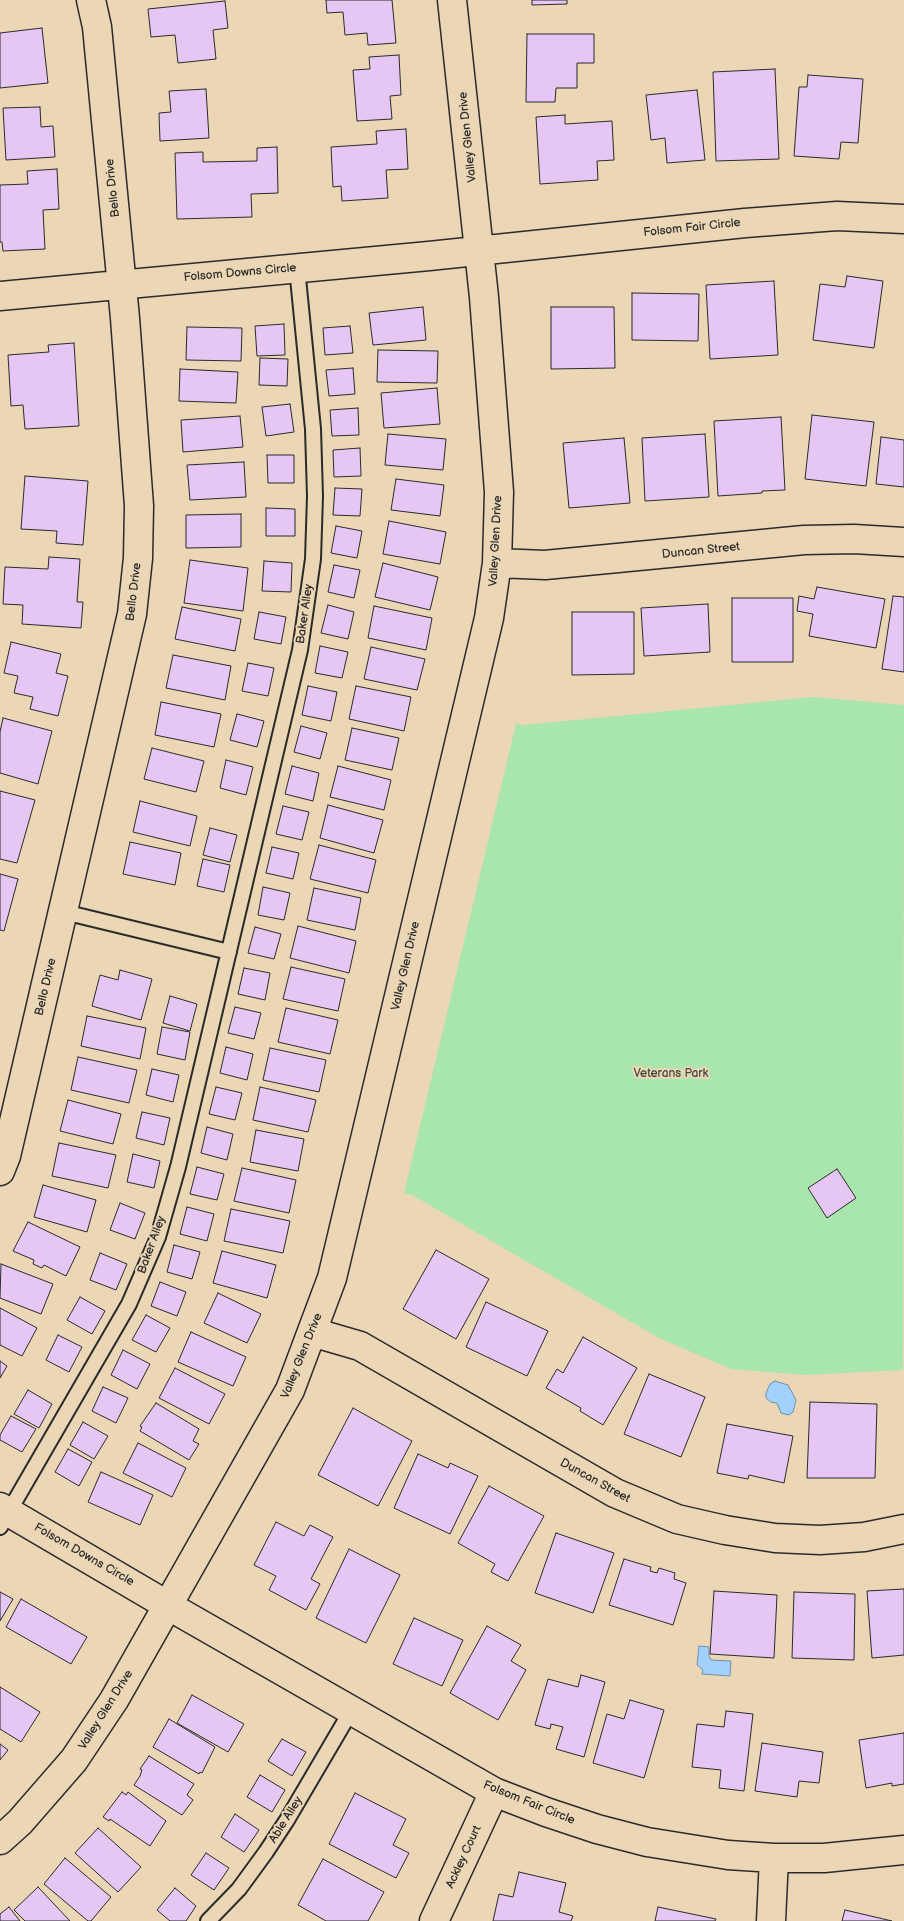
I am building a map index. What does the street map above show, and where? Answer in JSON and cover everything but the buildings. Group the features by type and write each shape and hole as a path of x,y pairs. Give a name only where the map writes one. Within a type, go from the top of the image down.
{"street":[{"name":"Bello Drive","path":"0,1171 6,1156 64,912 132,614 138,558 139,506 122,285 97,27 91,0"},
{"name":"Valley Glen Drive","path":"0,1840 20,1822 74,1760 114,1700 290,1390 332,1278 490,618 497,563 499,492 480,249 452,0"},
{"name":"Folsom Fair Circle","path":"480,249 837,216 904,219"},
{"name":"Folsom Downs Circle","path":"0,296 480,249"},
{"name":"Duncan Street","path":"497,563 546,565 804,540 854,539 904,542"},
{"name":"Duncan Street","path":"312,1332 360,1346 615,1493 677,1519 725,1530 775,1538 811,1540 864,1536 904,1529"},
{"name":"Folsom Downs Circle","path":"3,1515 167,1605"},
{"name":"Folsom Fair Circle","path":"167,1605 494,1792 596,1829 647,1842 728,1855 774,1858 824,1858 904,1850"},
{"name":"Ackley Court","path":"434,1921 494,1792"},
{"path":"771,1921 774,1858"}],"lane":[{"name":"Baker Alley","path":"3,1515 130,1304 158,1238 178,1166 229,952 300,650 312,559 315,496 313,429 297,268"},
{"path":"64,912 229,952"},
{"name":"Able Alley","path":"208,1921 239,1889 266,1852 351,1711"}],"green space":[{"name":"Veterans Park","path":"814,697 904,705 903,1370 805,1375 731,1369 659,1338 412,1195 404,1193 516,724 524,725"}],"water":[{"path":"775,1381 788,1385 796,1400 793,1412 789,1415 781,1413 777,1403 771,1402 766,1398 770,1384"},
{"path":"699,1646 709,1647 711,1660 731,1661 730,1676 702,1674 703,1670 697,1665"}]}
